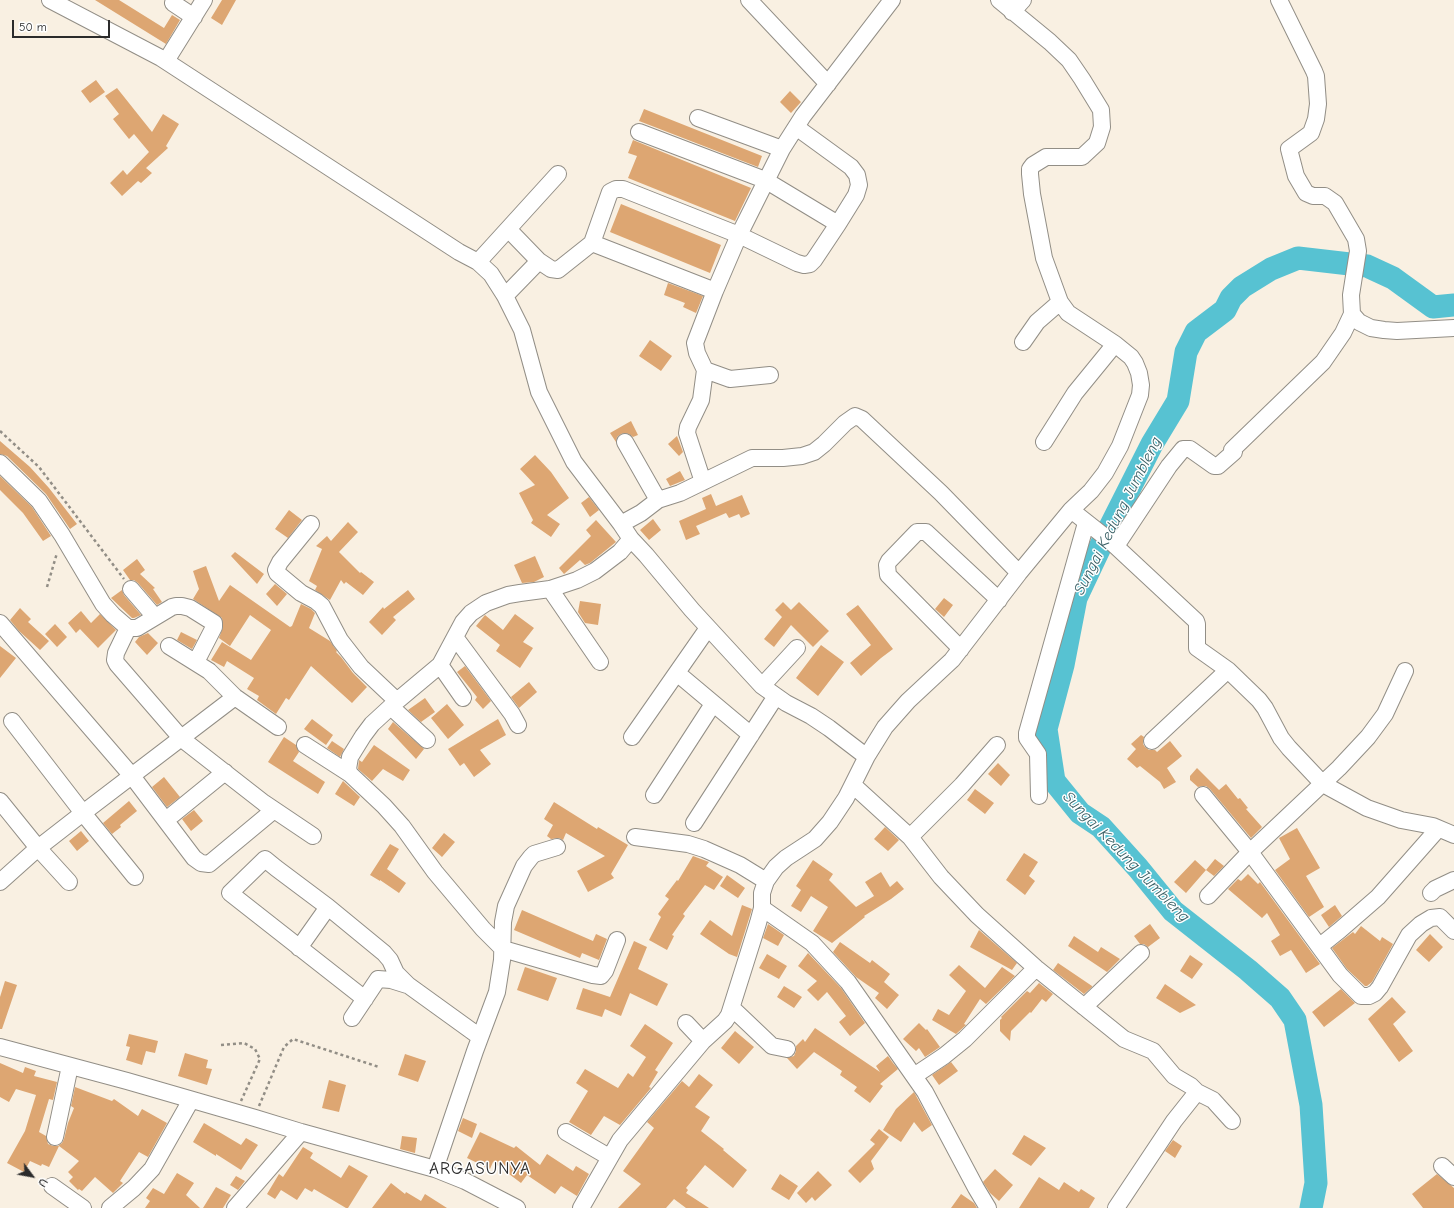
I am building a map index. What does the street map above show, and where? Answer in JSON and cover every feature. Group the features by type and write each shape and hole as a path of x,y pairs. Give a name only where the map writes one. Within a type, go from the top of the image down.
{"street":[{"path":"50,0 166,61 459,252 478,262 491,274 505,296 522,330 539,392 574,462 631,539 708,628 762,686 829,728 867,756"},
{"path":"166,61 204,0"},
{"path":"749,0 828,84"},
{"path":"703,482 687,433 688,427 701,400 705,370 695,343 715,291 739,235 765,180 782,149 796,127 892,0"},
{"path":"581,1208 620,1140 703,1041 725,1021 732,1008 762,908 762,893 766,881 776,867 786,858 815,839 820,834 839,809 867,756 895,715 942,670 961,649 1019,573 1071,510 1091,491 1105,473 1120,446 1140,395 1141,385 1135,363 1131,357 1115,344 1068,314 1060,302 1044,258 1032,194 1030,169 1037,161 1046,157 1082,157 1097,143 1102,127 1101,110 1069,60 1050,42 999,0"},
{"path":"1012,12 1023,0"},
{"path":"1112,543 1183,449 1190,449 1214,466 1218,466 1234,452 1232,450 1323,362 1343,333 1352,314 1351,295 1358,251 1356,239 1335,203 1325,196 1313,196 1306,193 1296,176 1289,149 1311,133 1316,119 1318,104 1316,76 1279,0"},
{"path":"173,3 194,16"},
{"path":"698,118 782,149"},
{"path":"508,229 539,261 551,269 558,270 592,243 610,192 616,189 623,189 739,235 804,265 810,264 856,195 859,185 857,175 850,167 796,127"},
{"path":"639,132 765,180 838,224"},
{"path":"478,262 558,174"},
{"path":"592,243 715,291"},
{"path":"505,296 539,261"},
{"path":"1023,342 1037,322 1060,302"},
{"path":"1352,314 1359,322 1371,328 1384,330 1397,331 1454,328"},
{"path":"1044,442 1075,393 1115,344"},
{"path":"705,370 730,379 770,375"},
{"path":"621,524 641,513 658,500 680,493 752,458 782,458 802,456 814,452 845,423 857,416 941,493 1019,573"},
{"path":"625,442 658,500"},
{"path":"0,462 39,501 62,535 104,604 128,628 137,628 172,607 182,606 190,608 214,623 214,627 196,662"},
{"path":"1071,510 1112,543 1196,621 1197,648 1228,670 1260,700 1281,738 1323,784 1367,808 1401,820 1438,829 1454,835"},
{"path":"311,524 280,562 276,570 277,573 301,593 322,606 340,640 350,653 427,740"},
{"path":"1039,796 1038,754 1027,738 1027,733 1089,525"},
{"path":"961,649 888,575 887,565 889,561 917,532 926,532 999,600"},
{"path":"350,774 348,768 350,757 372,724 440,665 448,653 463,622 471,613 486,604 520,592 550,590 577,580 595,571 620,552 631,539"},
{"path":"131,589 155,617"},
{"path":"550,590 600,662"},
{"path":"0,623 132,776 194,858 201,863 209,864 274,810"},
{"path":"128,628 116,653 115,660 182,739 274,810 313,836"},
{"path":"632,736 708,628"},
{"path":"455,637 512,714 518,725"},
{"path":"169,646 209,671 235,697 278,727"},
{"path":"762,686 796,648"},
{"path":"440,665 464,698"},
{"path":"1152,741 1228,670"},
{"path":"1208,896 1250,852 1323,784 1368,737 1385,714 1405,671"},
{"path":"677,673 751,735"},
{"path":"694,823 776,696"},
{"path":"0,882 38,848 235,697"},
{"path":"654,795 713,704"},
{"path":"12,721 83,813 135,877"},
{"path":"305,745 350,774 384,806 402,826 435,872 483,929 503,949 601,976 605,971 617,940"},
{"path":"910,836 962,785 997,745"},
{"path":"166,820 225,772"},
{"path":"853,785 910,836 941,877 977,915 1036,968 1124,1039 1153,1051 1174,1076 1191,1086 1197,1092 1213,1100 1232,1121"},
{"path":"1202,795 1250,852 1340,975 1361,996 1369,996 1375,993 1380,987 1409,935 1421,924 1431,918 1440,917 1454,931"},
{"path":"0,801 38,848 69,882"},
{"path":"1320,946 1378,897 1438,829"},
{"path":"635,837 688,844 704,849 740,865 766,881"},
{"path":"435,1169 497,992 503,949 504,913 524,866 534,854 557,847"},
{"path":"364,999 230,893 265,859 384,952 390,960 396,973 408,985 480,1037"},
{"path":"1431,893 1435,889 1454,880"},
{"path":"299,948 328,907"},
{"path":"762,908 812,943 848,982 926,1092 988,1208"},
{"path":"1084,1007 1141,952"},
{"path":"914,1076 951,1051 965,1039 1036,968"},
{"path":"352,1018 378,978 408,985"},
{"path":"732,1008 772,1046 787,1049"},
{"path":"686,1023 703,1041"},
{"path":"0,1047 435,1169 517,1208"},
{"path":"55,1137 70,1066"},
{"path":"1116,1208 1174,1121 1197,1092"},
{"path":"110,1208 134,1188 152,1169 191,1100"},
{"path":"235,1208 301,1132"},
{"path":"566,1132 609,1157"},
{"path":"52,1186 83,1208"}],"path":[{"path":"0,431 39,467 131,589"},
{"path":"47,587 62,535"},
{"path":"255,1118 284,1047 293,1039 379,1067"},
{"path":"221,1045 244,1043 255,1049 260,1059 236,1112"}],"building":[{"path":"95,0 119,0 164,28 172,15 180,20 166,44"},
{"path":"222,0 236,0 222,25 211,18"},
{"path":"96,80 105,92 90,103 81,91"},
{"path":"117,88 152,132 163,114 179,124 166,146 168,148 146,168 152,173 141,183 138,181 122,196 110,183 123,170 127,175 149,152 134,134 129,139 113,119 119,114 105,96"},
{"path":"790,91 801,102 791,113 780,102"},
{"path":"644,109 762,156 758,167 639,121"},
{"path":"633,140 751,188 735,221 628,178 637,156 628,153"},
{"path":"621,204 721,245 710,273 610,232"},
{"path":"668,283 703,296 696,313 683,307 685,303 664,295"},
{"path":"650,340 672,356 661,371 639,356"},
{"path":"631,421 638,435 633,437 625,433 621,434 617,437 616,442 610,433"},
{"path":"677,436 683,452 679,456 668,444"},
{"path":"0,441 30,467 49,488 77,524 70,529 46,494 7,456 0,454"},
{"path":"535,455 551,472 569,498 547,515 560,524 551,537 531,523 533,520 519,493 535,485 520,469"},
{"path":"680,471 685,480 670,486 666,479"},
{"path":"0,476 32,507 51,536 43,541 23,513 0,490"},
{"path":"711,494 716,506 742,495 750,514 741,518 739,514 729,518 726,513 696,526 700,534 686,540 679,521 706,509 702,498"},
{"path":"589,497 599,510 590,517 581,503"},
{"path":"289,510 302,520 288,538 275,529"},
{"path":"653,519 661,530 649,540 640,530"},
{"path":"596,520 616,542 590,563 585,565 580,560 564,574 559,568 591,536 586,530"},
{"path":"348,522 358,532 339,552 360,573 361,572 374,582 363,595 346,582 344,584 341,580 330,600 315,590 317,586 309,581 322,549 316,546 327,536 331,541"},
{"path":"235,552 264,574 257,584 231,556"},
{"path":"535,556 544,577 534,582 522,583 514,565"},
{"path":"137,559 145,570 140,574 155,588 153,589 162,602 157,605 138,583 134,580 130,580 123,570"},
{"path":"206,566 219,601 230,585 290,627 292,626 301,604 311,609 315,613 309,628 330,641 337,651 336,652 367,687 352,703 311,666 289,700 286,698 276,714 257,700 259,696 247,689 254,678 227,661 224,667 211,660 222,642 251,660 271,630 250,615 230,646 219,638 223,627 222,618 193,599 199,589 193,571"},
{"path":"275,584 287,594 277,606 266,594"},
{"path":"122,590 124,595 141,615 132,618 111,598"},
{"path":"408,590 415,599 393,617 396,620 382,635 369,622 383,607 384,609"},
{"path":"944,598 953,605 944,617 935,609"},
{"path":"580,601 601,604 598,625 585,623 578,612"},
{"path":"783,602 791,610 799,602 829,631 813,647 791,625 774,647 764,639 782,617 775,610"},
{"path":"858,605 893,649 861,676 850,663 871,645 846,614"},
{"path":"20,608 31,619 28,622 49,641 40,650 19,631 10,620"},
{"path":"81,611 91,623 100,614 116,630 98,648 80,629 76,633 68,623"},
{"path":"515,614 534,628 523,642 533,648 520,668 496,651 500,645 476,626 485,615 503,630"},
{"path":"55,624 67,637 57,647 45,634"},
{"path":"181,632 197,640 192,649 177,640"},
{"path":"148,633 158,643 147,655 135,642 139,637"},
{"path":"821,645 844,662 818,696 796,678"},
{"path":"0,646 16,658 0,678"},
{"path":"465,666 491,701 483,709 475,700 477,697 457,672"},
{"path":"529,682 537,692 519,708 511,697"},
{"path":"425,698 435,712 421,722 408,710"},
{"path":"447,704 464,725 448,739 431,718"},
{"path":"312,719 333,735 326,745 304,729"},
{"path":"498,719 506,735 480,750 491,764 474,777 464,763 460,766 448,749"},
{"path":"393,722 424,749 416,759 388,729"},
{"path":"1141,735 1144,737 1143,744 1149,750 1155,750 1157,752 1170,741 1182,756 1167,768 1176,782 1164,789 1160,782 1140,766 1137,768 1127,759 1136,749 1131,744"},
{"path":"284,737 296,745 299,752 293,761 325,782 318,794 268,762"},
{"path":"332,741 344,749 340,757 327,748"},
{"path":"374,745 410,770 403,781 383,769 372,781 358,769 359,760 362,762"},
{"path":"998,763 1010,775 1001,786 988,774"},
{"path":"1197,768 1219,790 1226,784 1238,799 1240,798 1248,808 1246,809 1262,827 1251,838 1210,789 1206,786 1198,787 1190,780 1190,776"},
{"path":"164,777 180,797 167,807 152,787"},
{"path":"343,781 360,797 354,806 335,794"},
{"path":"975,789 994,803 985,814 967,800"},
{"path":"129,801 137,811 120,825 121,827 112,834 103,823"},
{"path":"554,802 597,829 598,827 628,845 611,874 614,878 588,892 577,871 605,856 566,833 563,840 559,838 551,839 547,836 553,825 544,819"},
{"path":"194,810 203,821 191,831 182,819"},
{"path":"885,827 899,840 888,851 874,839"},
{"path":"1297,828 1320,868 1306,876 1324,907 1309,917 1275,870 1290,859 1279,838"},
{"path":"81,831 89,841 77,851 69,841"},
{"path":"444,833 455,842 442,857 432,848"},
{"path":"390,844 399,849 387,869 406,883 399,893 370,875"},
{"path":"1024,853 1038,862 1029,876 1035,881 1025,895 1006,880"},
{"path":"693,856 709,862 706,866 723,877 714,890 705,885 683,914 685,916 672,935 674,936 667,950 649,940 661,917 658,914 669,899 665,896 677,880 678,881"},
{"path":"1215,859 1224,866 1214,876 1206,870"},
{"path":"813,860 833,874 829,880 856,907 874,896 865,882 881,872 890,887 897,881 904,889 864,916 865,917 832,943 813,931 828,907 811,896 801,912 791,906 801,890 796,886"},
{"path":"1195,860 1206,870 1186,893 1174,882"},
{"path":"1248,874 1258,884 1260,882 1320,964 1306,973 1291,950 1280,956 1271,941 1280,935 1267,913 1262,918 1228,889 1238,879 1241,881"},
{"path":"727,875 745,888 738,898 720,886"},
{"path":"742,905 752,909 737,957 729,954 700,934 710,920 732,936"},
{"path":"1335,905 1342,916 1329,927 1321,915"},
{"path":"522,910 593,941 596,934 607,939 599,960 582,953 580,958 514,930"},
{"path":"768,924 784,935 778,946 763,938"},
{"path":"1150,924 1160,938 1148,947 1144,944 1140,944 1134,936"},
{"path":"1361,926 1380,941 1382,937 1393,944 1372,982 1367,986 1365,986 1347,969 1332,948 1353,932 1355,934"},
{"path":"979,930 1017,963 1012,970 970,947"},
{"path":"1430,934 1443,947 1429,962 1416,950"},
{"path":"1074,936 1098,952 1101,947 1120,959 1107,972 1068,946"},
{"path":"634,941 647,947 638,969 668,984 657,1006 630,993 621,1016 605,1009 602,1017 576,1009 583,988 610,997"},
{"path":"840,942 870,963 872,960 890,974 884,982 899,995 887,1009 875,998 879,993 856,977 833,952"},
{"path":"808,953 841,988 865,1023 850,1036 839,1022 846,1016 827,992 818,1001 807,990 817,981 798,966"},
{"path":"767,954 787,966 779,979 759,968"},
{"path":"1190,955 1203,964 1192,979 1180,971"},
{"path":"1058,963 1092,987 1084,994 1053,970"},
{"path":"959,965 985,988 1002,967 1015,976 986,1004 980,999 964,1024 966,1025 956,1034 932,1020 938,1009 949,1015 966,991 949,975"},
{"path":"525,967 557,978 548,1001 517,990"},
{"path":"5,981 17,985 2,1029 0,1029 0,997"},
{"path":"1039,983 1053,994 1046,1002 1042,999 1031,1013 1030,1012 1011,1031 1010,1041 1000,1031 1001,1017 1027,991 1030,993"},
{"path":"1165,984 1196,1005 1180,1013 1156,998"},
{"path":"784,986 802,997 794,1008 777,997"},
{"path":"1341,989 1355,1003 1324,1027 1312,1012"},
{"path":"1392,997 1406,1012 1393,1024 1413,1051 1399,1062 1368,1019"},
{"path":"919,1023 926,1030 927,1029 940,1047 925,1057 919,1048 916,1051 903,1039"},
{"path":"645,1024 673,1043 655,1070 658,1072 649,1087 651,1088 620,1125 604,1116 591,1135 569,1122 588,1091 576,1083 585,1069 618,1088 628,1073 633,1077 646,1057 630,1046"},
{"path":"815,1028 880,1072 876,1066 888,1056 898,1069 880,1084 883,1086 870,1103 854,1091 857,1087 840,1075 842,1071 814,1052 797,1069 787,1058 794,1056 796,1046 803,1039 805,1042"},
{"path":"735,1031 754,1047 739,1064 721,1048"},
{"path":"129,1034 158,1041 155,1053 146,1051 142,1065 126,1060 130,1047 126,1046"},
{"path":"185,1053 208,1060 206,1068 212,1069 207,1085 178,1076"},
{"path":"405,1054 426,1061 418,1082 398,1075"},
{"path":"951,1062 958,1071 939,1085 932,1075"},
{"path":"0,1063 23,1073 25,1067 36,1071 34,1076 57,1082 53,1100 49,1099 39,1132 46,1136 48,1144 53,1146 58,1146 64,1139 74,1108 71,1106 75,1087 112,1101 114,1099 138,1116 142,1109 167,1123 148,1157 139,1152 120,1181 123,1183 113,1193 95,1177 82,1191 79,1189 78,1190 69,1181 73,1177 68,1172 79,1161 59,1146 49,1167 42,1164 41,1166 30,1161 24,1172 7,1163 25,1131 36,1095 16,1089 9,1102 0,1097"},
{"path":"699,1074 713,1085 695,1107 710,1117 701,1131 747,1170 733,1188 705,1165 686,1188 688,1190 686,1193 709,1208 686,1208 674,1199 666,1208 618,1208 641,1184 623,1171 654,1128 647,1122 682,1081 689,1087"},
{"path":"329,1080 346,1085 339,1112 322,1108"},
{"path":"914,1092 932,1125 922,1132 914,1122 901,1142 883,1130 896,1109"},
{"path":"463,1118 477,1124 472,1138 458,1131"},
{"path":"204,1123 241,1145 246,1138 258,1145 241,1170 216,1154 216,1156 193,1142"},
{"path":"879,1129 889,1137 871,1161 874,1169 860,1183 848,1171 875,1144 870,1140"},
{"path":"480,1132 514,1148 516,1146 540,1165 547,1154 573,1171 576,1166 589,1174 577,1196 561,1186 555,1194 527,1175 521,1183 493,1162 490,1169 467,1158"},
{"path":"1024,1135 1046,1148 1031,1166 1012,1154"},
{"path":"402,1136 417,1138 415,1153 400,1149"},
{"path":"1173,1140 1182,1146 1175,1158 1165,1151"},
{"path":"303,1147 313,1153 310,1158 341,1178 349,1165 368,1176 348,1208 314,1189 312,1192 305,1188 297,1200 281,1190 275,1199 267,1194 279,1174 283,1177"},
{"path":"995,1169 1013,1185 999,1201 990,1193 983,1182"},
{"path":"818,1171 832,1185 815,1201 812,1197 806,1203 797,1193"},
{"path":"177,1173 194,1183 186,1195 200,1208 145,1208 150,1201 146,1198 153,1188 164,1194"},
{"path":"780,1174 798,1186 789,1200 771,1189"},
{"path":"1437,1174 1454,1188 1454,1208 1423,1208 1412,1194"},
{"path":"236,1176 245,1181 238,1190 230,1185"},
{"path":"1039,1177 1059,1190 1064,1182 1079,1192 1081,1189 1095,1198 1089,1208 1019,1208"},
{"path":"391,1183 405,1194 406,1192 421,1201 425,1194 447,1208 372,1208"},
{"path":"216,1187 231,1195 223,1208 203,1208"},
{"path":"961,1194 974,1203 977,1208 951,1208"}],"waterway":[{"name":"Sungai Kedung Jumbleng","path":"1311,1208 1316,1183 1311,1105 1295,1020 1280,998 1248,970 1173,911 1138,868 1101,827 1080,813 1054,781 1046,729 1063,665 1076,598 1152,444 1178,401 1186,352 1196,332 1225,310 1231,298 1242,287 1271,269 1298,258 1367,266 1393,278 1433,307 1454,305"}],"district":[{"name":"ARGASUNYA","path":"480,1169"}]}
